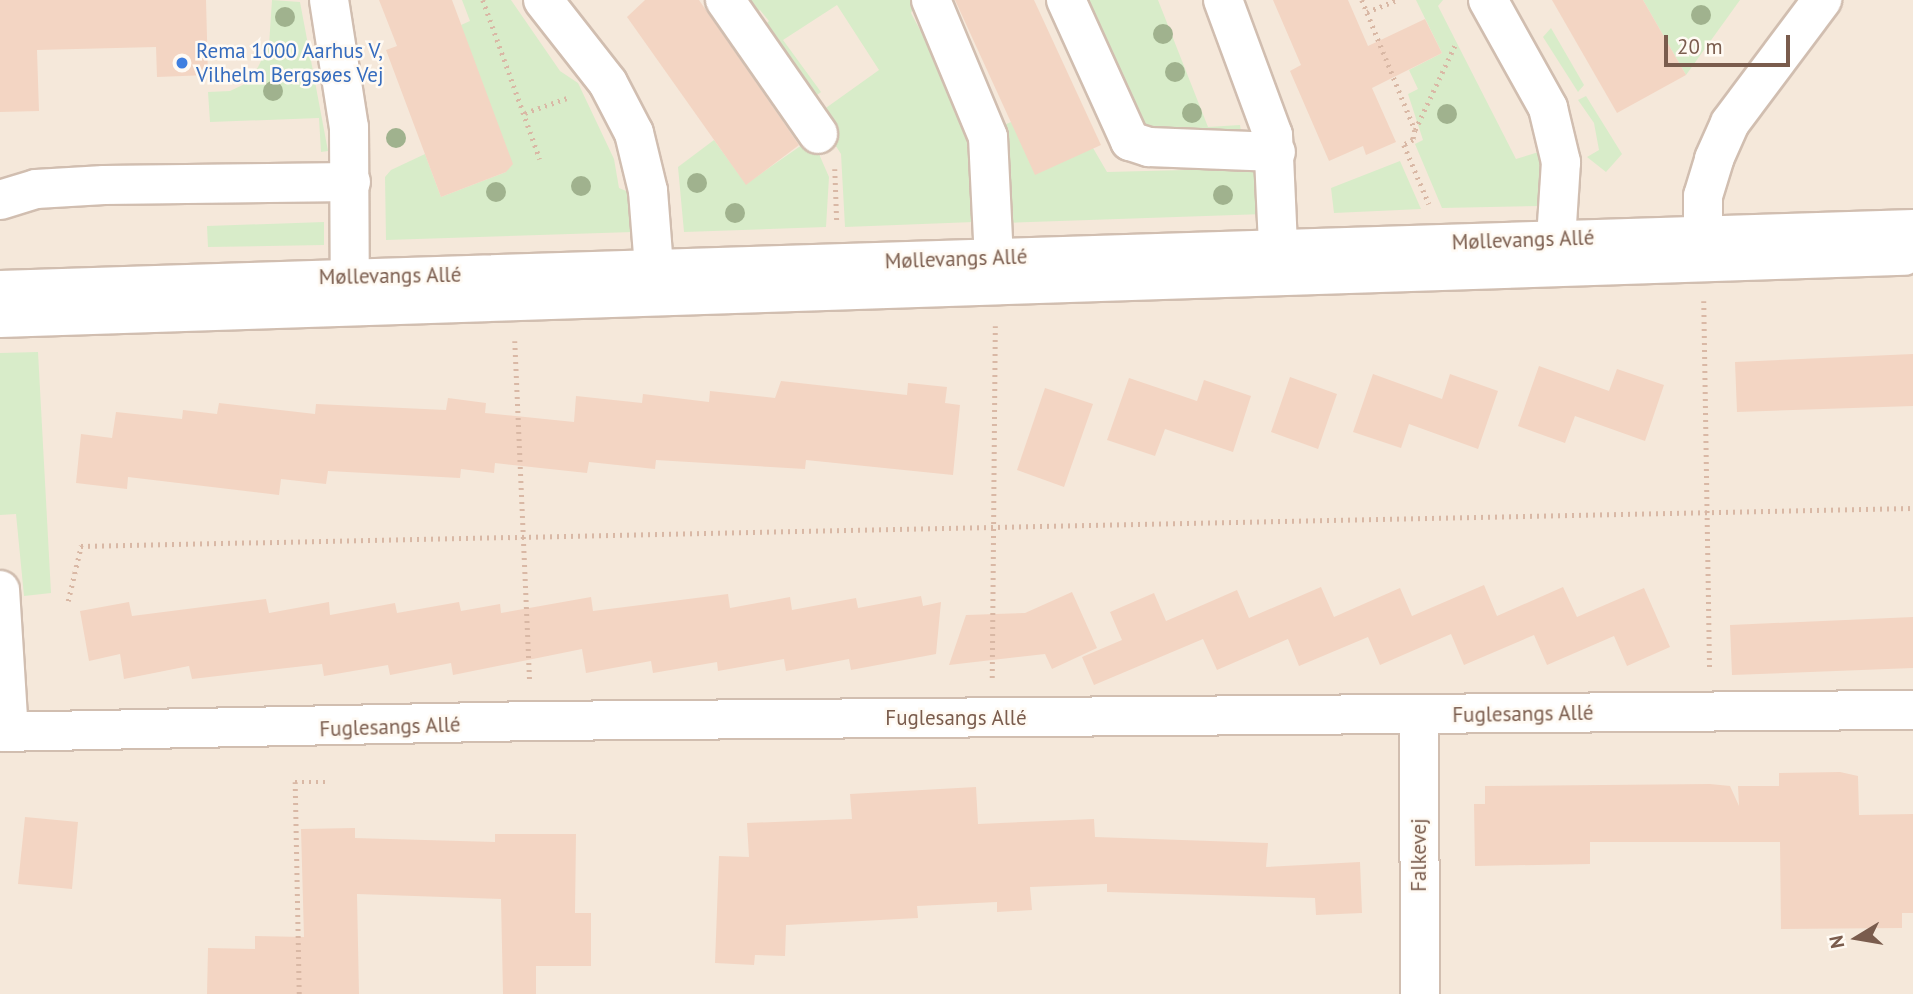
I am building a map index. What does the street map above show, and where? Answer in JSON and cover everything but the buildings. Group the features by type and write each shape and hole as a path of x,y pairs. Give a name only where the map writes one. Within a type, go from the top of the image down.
{"street":[{"path":"329,0 342,59 351,182 350,292"},
{"path":"543,0 608,83 634,133 649,191 654,268"},
{"path":"725,0 818,134"},
{"path":"930,0 988,137 995,272"},
{"path":"1066,0 1130,141 1149,147 1276,152"},
{"path":"1223,0 1266,109 1276,152 1278,246"},
{"path":"1489,0 1548,108 1560,162 1556,239"},
{"path":"1703,248 1703,196 1730,123 1822,0"},
{"path":"0,200 36,189 104,185 351,182"},
{"name":"Møllevangs Allé","path":"0,290 350,292 514,302 995,272 1703,248 1913,229"},
{"name":"Møllevangs Allé","path":"0,318 654,268 838,263 995,272 1278,246 1556,239 1913,256"},
{"path":"0,590 4,732"},
{"name":"Fuglesangs Allé","path":"4,732 992,718 1913,710"},
{"name":"Falkevej","path":"1419,715 1420,994"}],"path":[{"path":"483,0 540,159"},
{"path":"1362,0 1415,130"},
{"path":"1367,12 1396,0"},
{"path":"1437,243 1404,145 1413,140 1415,130 1457,43"},
{"path":"818,134 834,165 838,263"},
{"path":"1703,248 1711,513 1710,712"},
{"path":"992,718 995,272"},
{"path":"514,302 530,673"},
{"path":"68,601 82,546 1913,508"},
{"path":"299,994 295,782 326,782"}],"shaded area":[{"path":"0,0 1913,0 1913,994 0,994"}],"green space":[{"path":"272,0 300,2 328,151 321,152 319,118 210,122 208,92 230,91 251,81 269,45"},
{"path":"462,0 511,0 560,71 578,83 614,159 619,188 631,193 633,232 386,240 385,177 391,170 425,154 441,197 506,172 461,25 470,21"},
{"path":"735,0 917,0 911,13 920,30 928,27 951,75 946,88 953,105 963,101 975,158 974,222 845,227 841,154 816,115 879,70 837,5 783,40 821,92 806,103 756,33 769,21 760,10 746,20"},
{"path":"1080,0 1158,0 1208,127 1240,125 1242,138 1148,129 1140,123"},
{"path":"1416,0 1443,0 1438,6 1516,159 1542,151 1541,206 1442,208 1415,144 1423,140 1408,94 1418,89 1409,70 1442,53"},
{"path":"1643,0 1740,0 1686,75"},
{"path":"1551,28 1584,85 1578,92 1543,37"},
{"path":"1586,96 1622,154 1606,172 1587,157 1599,150 1594,123 1578,100"},
{"path":"1011,122 1093,148 1107,172 1264,168 1264,214 1005,223 995,129"},
{"path":"812,138 829,177 826,227 684,232 678,167 714,140 746,184"},
{"path":"1400,161 1421,209 1334,213 1331,188"},
{"path":"324,222 324,245 208,247 207,226"},
{"path":"38,352 51,593 24,596 16,514 0,515 0,353"}],"place":[{"name":"Rema 1000 Aarhus V, Vilhelm Bergsøes Vej","path":"182,63"}]}
